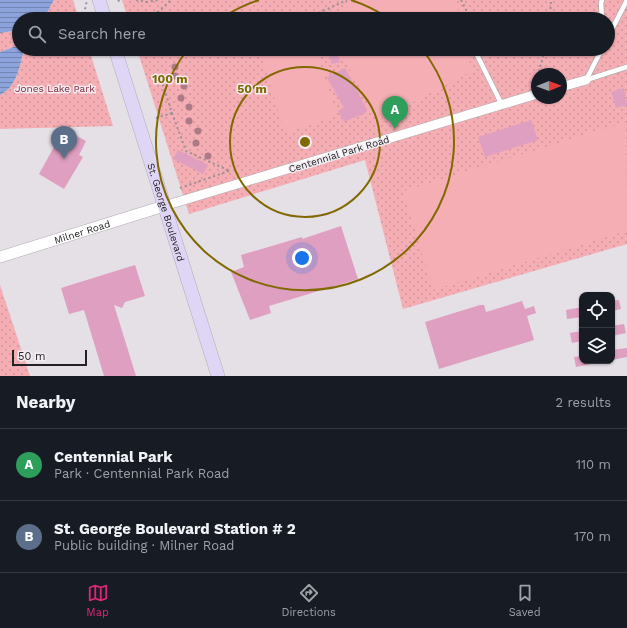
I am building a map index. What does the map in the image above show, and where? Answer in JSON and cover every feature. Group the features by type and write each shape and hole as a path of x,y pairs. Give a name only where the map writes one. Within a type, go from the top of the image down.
{"main road":[{"path":"99,0 103,12"},
{"name":"St. George Boulevard","path":"117,56 218,376"}],"street":[{"path":"567,85 586,80"},
{"name":"Centennial Park Road","path":"164,206 531,96"},
{"name":"Milner Road","path":"0,256 164,206"}],"lane":[{"path":"601,12 600,3 602,0"},
{"path":"615,23 627,0"},
{"path":"478,56 502,105"},
{"path":"586,80 598,56"},
{"path":"586,80 627,67"}],"path":[{"path":"84,12 87,0"},
{"path":"136,0 147,2 158,0"},
{"path":"158,12 171,0"},
{"path":"321,12 347,0"},
{"path":"461,0 467,12"},
{"path":"550,12 551,0"},
{"path":"539,68 543,56"},
{"path":"160,76 186,151 230,171 180,188"},
{"path":"156,118 172,113"}],"green space":[{"path":"54,0 73,0 77,12 47,12"},
{"path":"122,0 627,0 627,244 403,309 365,160 189,214 139,56 615,56 615,12 126,12"},
{"path":"359,0 453,0 459,12 337,12"},
{"path":"303,8 304,12 290,12"},
{"path":"12,31 12,48 0,52 0,33"},
{"name":"Jones Lake Park","path":"22,56 91,56 113,126 0,129 0,95 10,87 19,68"},
{"path":"261,56 318,56 337,116 285,133"},
{"path":"343,56 467,56 474,70 377,121"},
{"path":"626,122 627,231 433,290 403,191"},
{"path":"0,285 30,376 0,376"}],"water":[{"path":"0,0 54,0 47,12 12,12 12,31 0,33"},
{"path":"12,48 12,56 22,56 14,81 6,91 0,95 0,52"}],"building":[{"path":"329,56 338,56 340,62 332,64"},
{"path":"345,68 367,110 365,113 344,122 338,111 344,108 327,77"},
{"path":"624,88 627,105 616,108 611,92"},
{"path":"531,120 538,140 485,157 478,137"},
{"path":"64,129 86,141 79,155 83,157 64,189 39,174"},
{"path":"178,150 208,165 203,174 173,159"},
{"path":"341,226 358,279 269,306 271,313 250,320 231,272 244,267 241,255 302,237 302,239"},
{"path":"135,265 145,296 125,302 122,308 114,305 136,376 104,376 84,310 69,314 61,288"},
{"path":"619,300 621,309 615,310 615,301"},
{"path":"522,301 525,309 534,306 536,313 527,316 534,340 439,369 425,322 480,305 484,305 486,312"},
{"path":"579,308 579,317 567,319 566,310"},
{"path":"624,324 626,333 615,335 615,326"},
{"path":"579,332 579,342 572,343 570,333"},
{"path":"627,348 627,357 615,359 615,350"},
{"path":"579,356 579,364 592,364 576,367 574,357"}],"place":[{"name":"Centennial Park","path":"395,129"},
{"name":"St. George Boulevard Station # 2","path":"64,159"}]}
